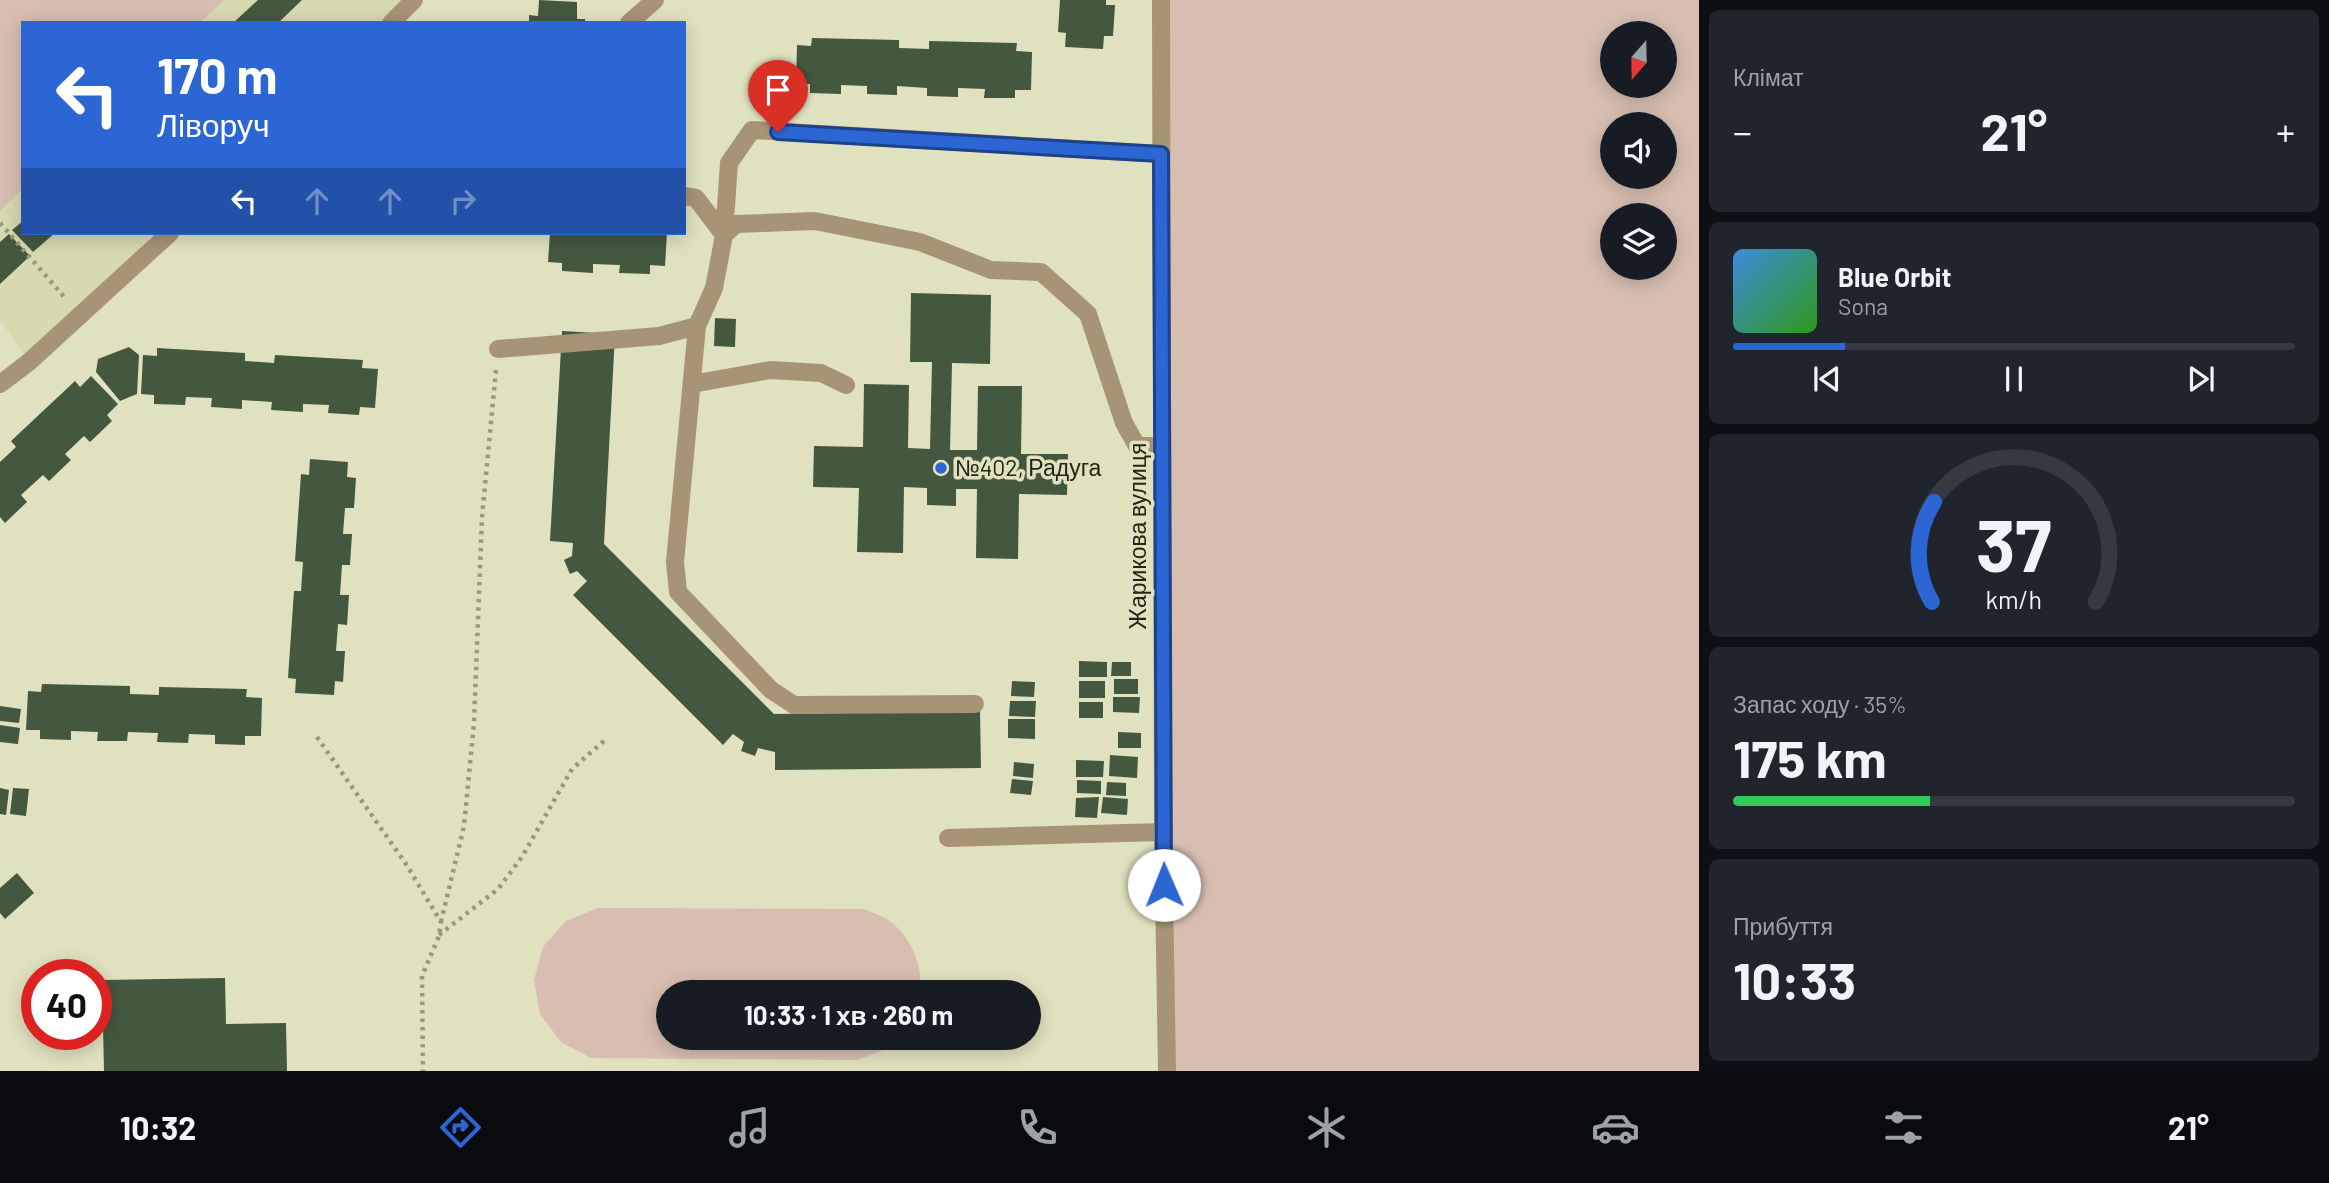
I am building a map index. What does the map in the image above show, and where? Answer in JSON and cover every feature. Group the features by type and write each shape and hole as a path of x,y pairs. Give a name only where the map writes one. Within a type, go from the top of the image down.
{"street":[{"path":"393,21 414,0"},
{"path":"631,21 655,0"},
{"name":"Жарикова вулиця","path":"1161,0 1163,832 1167,1071"},
{"path":"975,704 794,705 771,690 678,592 675,562 697,326 714,288 724,235 729,163 751,130 1161,154"},
{"path":"686,196 696,198 724,235"},
{"path":"724,235 736,224 815,221 920,242 991,270 1041,272 1088,314 1124,423 1137,446 1162,446"},
{"path":"0,384 29,362 168,235"},
{"path":"498,349 659,336 697,326"},
{"path":"691,384 770,370 821,373 846,385"},
{"path":"948,838 1163,832"}],"path":[{"path":"0,223 80,316"},
{"path":"423,1071 422,975 439,936 464,826 474,723 482,517 498,349"},
{"path":"317,737 406,864 441,922"},
{"path":"439,936 499,889 522,857 572,769 605,740"}],"shaded area":[{"path":"0,0 224,0 202,21 21,21 21,191 0,211"},
{"path":"224,0 406,0 381,21 202,21"},
{"path":"1161,0 1699,0 1699,1071 1167,1071"},
{"path":"21,191 21,235 152,235 81,316 29,362 0,320 0,211"},
{"path":"598,908 864,909 894,924 908,940 917,960 921,980 656,980 656,1050 883,1050 857,1060 591,1058 561,1042 540,1014 534,980 543,947 566,921"}],"building":[{"path":"258,0 302,0 280,21 235,21"},
{"path":"539,0 577,2 577,19 585,21 529,21 529,15 538,16"},
{"path":"1060,0 1106,0 1106,5 1115,5 1113,36 1104,36 1103,49 1065,47 1066,33 1058,32"},
{"path":"812,38 899,40 899,48 929,49 929,41 1017,43 1016,51 1032,52 1031,90 1015,90 1015,98 984,98 985,89 958,88 958,97 927,96 927,88 897,86 897,95 867,94 867,86 841,85 841,94 810,93 810,84 796,84 797,45 811,46"},
{"path":"21,223 21,235 53,235 33,252 12,230"},
{"path":"9,234 30,256 0,284 0,242"},
{"path":"550,235 667,235 665,266 650,265 650,274 619,273 620,265 593,264 593,273 562,271 562,263 548,262"},
{"path":"911,293 991,295 990,364 952,363 950,450 977,450 978,386 1022,386 1021,454 1068,454 1067,495 1019,494 1018,559 976,558 977,489 956,489 956,506 927,505 927,488 904,487 903,553 857,552 859,488 813,487 814,446 863,447 864,384 909,385 908,448 930,449 932,362 910,362"},
{"path":"715,318 736,319 735,347 714,346"},
{"path":"562,331 615,334 604,544 774,714 980,711 981,768 775,770 775,752 758,748 755,756 741,751 744,742 733,734 723,745 573,595 587,581 577,571 570,574 564,560 572,556 573,543 550,541"},
{"path":"129,347 139,355 137,394 120,401 96,372 98,359"},
{"path":"157,348 245,353 245,361 274,363 275,355 363,360 362,368 378,369 375,408 360,407 359,415 328,413 329,405 303,404 303,412 271,410 272,402 242,400 242,409 211,407 212,398 186,397 185,405 154,404 154,395 141,394 143,355 157,356"},
{"path":"91,376 118,404 107,415 112,421 90,442 84,436 65,454 71,460 49,481 43,475 21,495 27,502 5,523 0,517 0,462 16,447 11,441 75,381 80,387"},
{"path":"310,459 348,462 347,477 356,478 354,508 345,508 343,534 352,534 350,565 342,565 340,595 349,595 347,625 338,624 336,651 345,651 343,682 335,681 334,695 295,693 296,679 288,678 294,591 301,591 303,562 295,561 301,474 309,475"},
{"path":"1079,661 1107,662 1107,677 1079,677"},
{"path":"1112,662 1131,662 1131,676 1111,676"},
{"path":"1114,679 1138,679 1138,694 1114,694"},
{"path":"1012,681 1035,682 1034,697 1011,696"},
{"path":"1079,681 1105,681 1105,698 1079,698"},
{"path":"42,684 130,686 130,694 159,695 159,687 247,689 246,697 262,698 261,736 245,736 245,745 215,744 215,735 189,734 188,743 157,742 158,733 128,732 127,741 97,741 98,732 71,731 71,740 40,739 40,730 26,730 28,691 41,692"},
{"path":"1113,697 1140,697 1139,713 1113,712"},
{"path":"1010,701 1036,701 1035,717 1009,716"},
{"path":"1079,702 1103,702 1103,718 1079,718"},
{"path":"0,706 21,709 19,723 0,721"},
{"path":"1008,719 1035,719 1035,739 1008,738"},
{"path":"0,725 20,728 18,744 0,742"},
{"path":"1118,732 1141,733 1141,748 1118,748"},
{"path":"1110,755 1138,757 1137,778 1109,776"},
{"path":"1076,760 1104,761 1103,777 1076,777"},
{"path":"1014,762 1034,764 1033,778 1013,776"},
{"path":"1012,779 1033,781 1031,795 1010,793"},
{"path":"1077,780 1101,781 1101,794 1077,793"},
{"path":"1107,782 1126,783 1126,796 1106,795"},
{"path":"0,788 9,790 6,815 0,814"},
{"path":"13,788 29,789 26,816 10,814"},
{"path":"1099,797 1097,818 1075,817 1076,798"},
{"path":"1103,797 1128,799 1127,815 1101,813"},
{"path":"17,873 34,893 5,919 0,913 0,888"},
{"path":"225,978 226,1024 286,1023 287,1071 104,1071 104,1050 112,1050 112,980"}],"place":[{"name":"№402, Радуга","path":"941,468"}],"route":[{"path":"778,132 1161,154 1164,885"}]}
